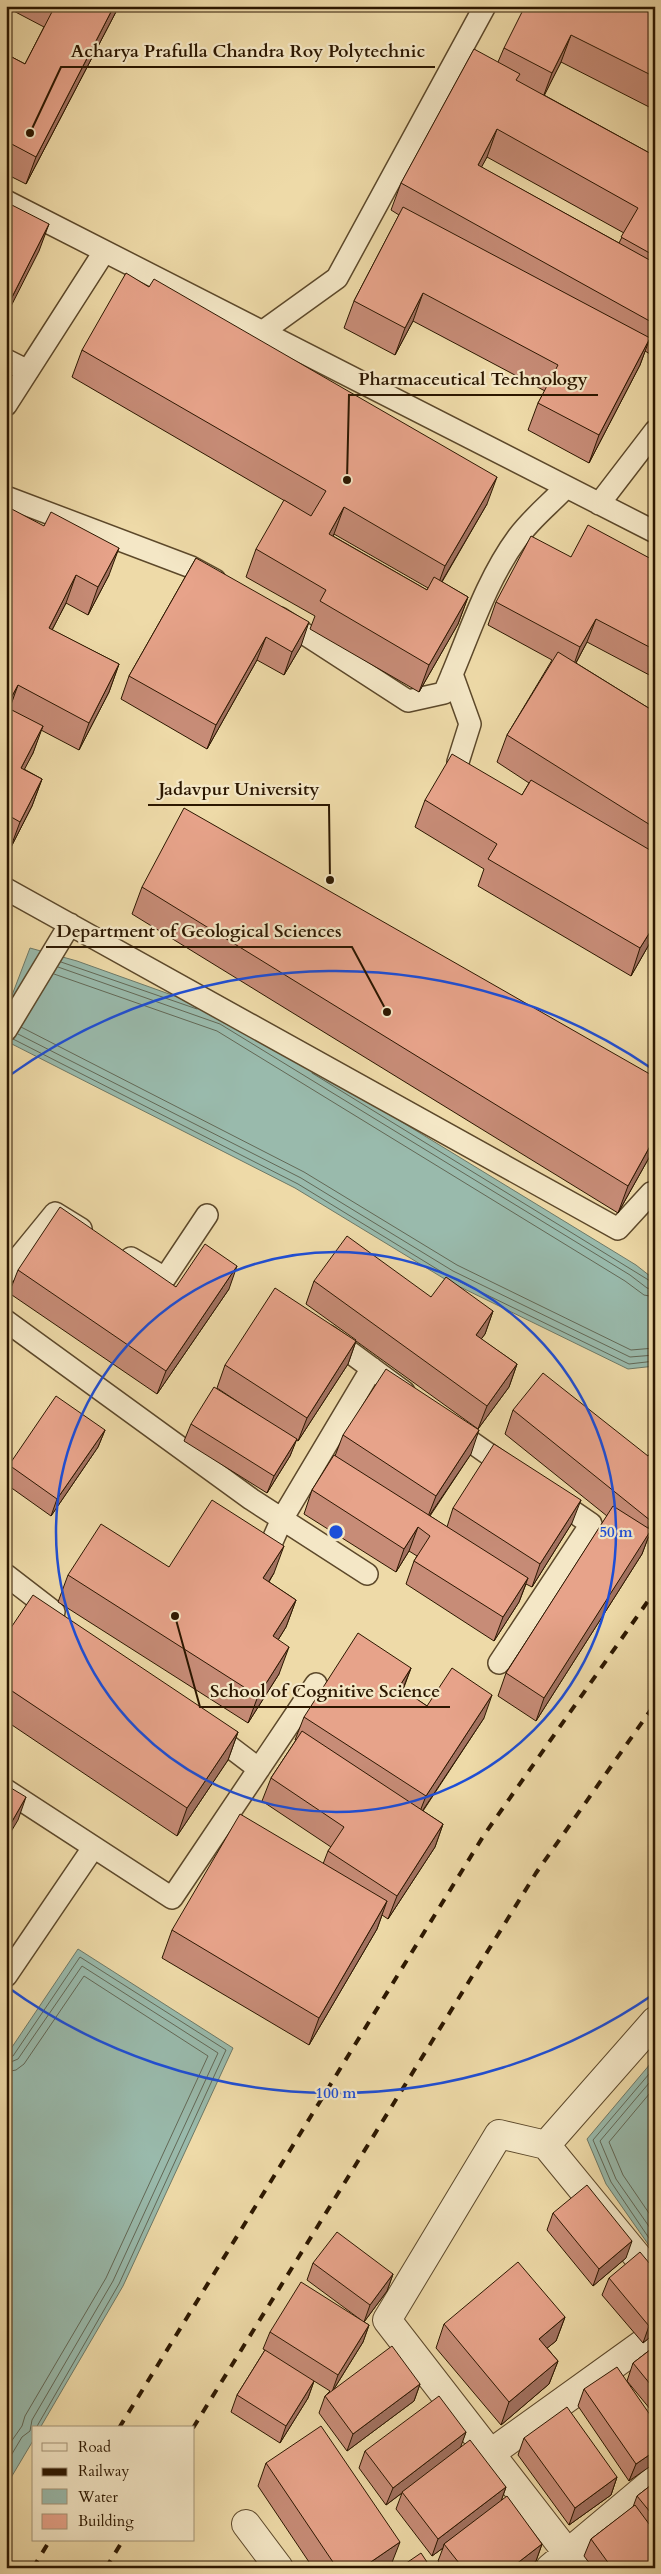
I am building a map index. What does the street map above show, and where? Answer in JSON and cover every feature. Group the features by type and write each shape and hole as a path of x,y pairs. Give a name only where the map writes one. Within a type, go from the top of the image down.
{"street":[{"path":"546,2145 655,2021"},
{"path":"655,2278 546,2145 499,2134 387,2320 490,2453 566,2563 655,2480"},
{"path":"490,2453 655,2335"},
{"path":"246,2524 279,2568"}],"lane":[{"path":"262,332 338,278 485,6"},
{"path":"6,201 655,532"},
{"path":"6,405 104,252"},
{"path":"6,360 28,371"},
{"path":"599,504 655,431"},
{"path":"266,610 408,700 429,698 444,693 496,574 517,538 532,519 566,487"},
{"path":"6,497 192,567 233,590"},
{"path":"452,674 470,724 458,762"},
{"path":"6,889 618,1229 651,1193 655,1194"},
{"path":"6,1030 70,924"},
{"path":"6,1273 55,1213 165,1278 208,1215"},
{"path":"6,1321 282,1519 366,1574"},
{"path":"310,1323 427,1410 591,1524 499,1663"},
{"path":"271,1544 282,1519 372,1368"},
{"path":"6,1575 69,1623"},
{"path":"6,1790 172,1898 316,1684"},
{"path":"196,1721 259,1769"},
{"path":"6,1976 93,1848"}],"water":[{"path":"30,948 77,961 225,1014 636,1265 655,1280 655,1366 628,1369 448,1281 295,1188 6,1041 6,1011"},
{"path":"78,1949 233,2048 123,2286 41,2426 32,2426 32,2442 6,2486 6,2056"},
{"path":"655,2061 655,2254 606,2184 587,2139 651,2063"}],"building":[{"path":"55,6 114,6 36,157 6,141 6,54 25,64"},
{"path":"525,6 655,6 655,77 571,35 552,73 504,48"},
{"path":"474,49 520,74 516,80 655,156 655,256 621,237 638,208 497,129 478,165 655,263 655,324 401,183"},
{"path":"6,202 49,224 8,305 6,304"},
{"path":"403,207 650,338 599,435 538,403 558,365 423,293 405,328 354,301"},
{"path":"126,273 149,287 154,279 497,477 445,566 344,507 329,534 427,590 434,577 468,597 429,665 320,601 326,590 256,549 284,500 311,516 326,491 82,350"},
{"path":"6,506 44,526 51,512 119,548 98,587 76,575 49,628 119,664 89,723 18,685 6,707"},
{"path":"588,525 655,561 655,650 596,619 580,647 496,602 531,536 571,557"},
{"path":"196,558 309,622 292,652 266,637 216,725 129,676"},
{"path":"558,652 655,712 655,828 507,735"},
{"path":"6,707 43,726 21,768 42,779 20,822 6,814"},
{"path":"452,754 522,795 531,780 655,853 655,924 640,948 488,859 497,844 425,800"},
{"path":"184,808 655,1077 655,1137 628,1186 142,887"},
{"path":"60,1207 176,1287 205,1244 237,1266 166,1371 18,1270"},
{"path":"347,1236 431,1297 446,1277 493,1311 476,1335 517,1364 487,1406 314,1281"},
{"path":"275,1288 356,1341 307,1418 225,1365"},
{"path":"386,1369 479,1430 436,1496 343,1435"},
{"path":"543,1373 648,1456 655,1449 655,1517 651,1521 513,1410"},
{"path":"214,1387 297,1439 274,1476 191,1424"},
{"path":"56,1396 105,1430 57,1499 9,1465"},
{"path":"494,1444 581,1500 540,1564 453,1508"},
{"path":"334,1455 528,1578 503,1617 414,1561 430,1536 418,1527 404,1549 312,1490"},
{"path":"212,1500 284,1546 263,1578 296,1600 273,1636 289,1647 258,1696 68,1575 101,1524 169,1567"},
{"path":"613,1506 651,1530 544,1698 506,1673"},
{"path":"6,1562 10,1564 6,1570"},
{"path":"33,1595 238,1732 187,1808 6,1687 6,1635"},
{"path":"358,1633 411,1668 399,1687 427,1706 452,1668 492,1695 426,1796 304,1717"},
{"path":"302,1731 443,1824 397,1896 328,1851 344,1827 271,1778"},
{"path":"6,1785 26,1797 6,1832"},
{"path":"240,1814 387,1901 319,2018 172,1930"},
{"path":"587,2185 632,2241 599,2269 553,2213"},
{"path":"337,2232 393,2274 370,2305 313,2263"},
{"path":"640,2252 655,2270 655,2321 649,2326 609,2278"},
{"path":"518,2262 565,2317 539,2339 558,2361 509,2402 444,2324"},
{"path":"301,2282 369,2325 338,2375 270,2332"},
{"path":"392,2346 420,2384 353,2434 325,2396"},
{"path":"655,2346 655,2390 633,2363"},
{"path":"265,2350 314,2381 286,2426 237,2395"},
{"path":"617,2367 655,2422 655,2451 636,2464 584,2389"},
{"path":"439,2396 466,2432 393,2488 365,2451"},
{"path":"567,2407 617,2477 575,2508 524,2438"},
{"path":"321,2426 400,2542 362,2568 337,2568 266,2463"},
{"path":"470,2440 506,2487 438,2539 402,2492"},
{"path":"655,2482 655,2518 637,2496"},
{"path":"507,2496 542,2544 511,2568 463,2568 444,2544"},
{"path":"635,2505 655,2532 655,2568 612,2568 591,2539"},
{"path":"421,2553 431,2568 399,2568"}],"railway":[{"path":"120,2426 484,1835 655,1591"},
{"path":"194,2426 536,1873 655,1704"},
{"path":"33,2568 49,2542"},
{"path":"106,2568 122,2542"}],"place":[{"name":"Acharya Prafulla Chandra Roy Polytechnic","path":"30,133"},
{"name":"Pharmaceutical Technology","path":"347,480"},
{"name":"Jadavpur University","path":"330,880"},
{"name":"Department of Geological Sciences","path":"387,1012"},
{"name":"School of Cognitive Science","path":"175,1616"}]}
